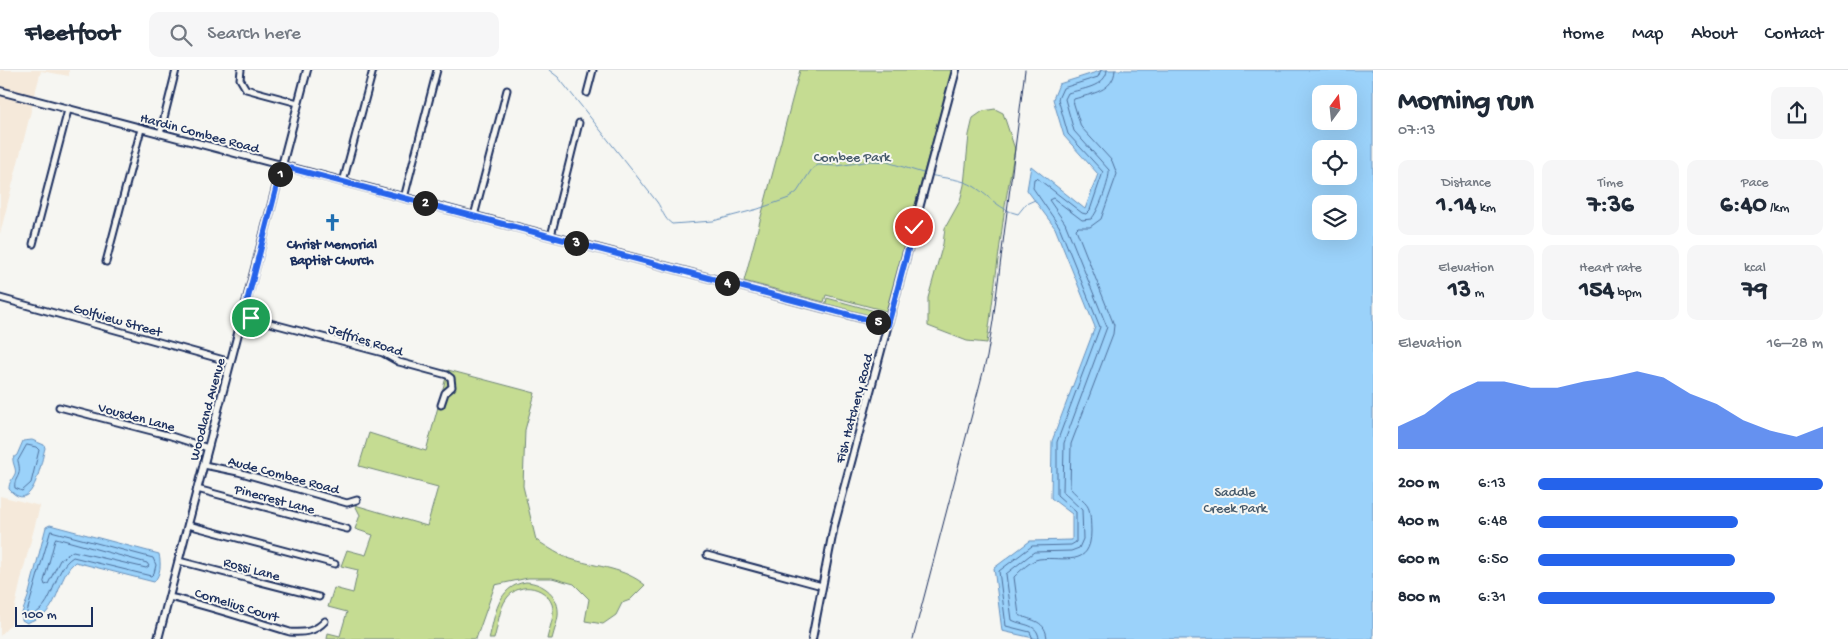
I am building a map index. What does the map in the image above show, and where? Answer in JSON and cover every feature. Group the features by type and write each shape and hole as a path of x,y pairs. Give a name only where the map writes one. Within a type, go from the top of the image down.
{"street":[{"path":"160,134 176,70"},
{"path":"241,70 240,79 246,89 298,103"},
{"name":"Woodland Avenue","path":"158,639 307,70"},
{"path":"343,182 373,70"},
{"path":"404,198 437,70"},
{"path":"587,93 593,70"},
{"name":"Fish Hatchery Road","path":"812,639 834,526 956,70"},
{"path":"474,216 508,90"},
{"name":"Hardin Combee Road","path":"0,91 888,325"},
{"path":"33,244 68,110"},
{"path":"551,236 578,122"},
{"path":"106,262 141,129"},
{"name":"Golfview Street","path":"0,298 231,362"},
{"name":"Jeffries Road","path":"243,317 383,353 399,362 447,375 451,378 452,387 445,393 440,405"},
{"name":"Vousden Lane","path":"59,407 171,436 208,448"},
{"name":"Aude Combee Road","path":"204,465 238,472 348,503 357,500"},
{"name":"Pinecrest Lane","path":"197,490 347,529"},
{"path":"188,525 335,564"},
{"path":"707,555 822,586"},
{"name":"Rossi Lane","path":"179,561 319,597"},
{"name":"Cornelius Court","path":"170,597 198,603 290,632 302,633 313,630 325,621"}],"shaded area":[{"path":"0,70 69,70 69,76 41,71 34,97 0,88"},
{"path":"0,94 33,103 0,234"},
{"path":"0,496 40,506 11,624 0,636"}],"green space":[{"name":"Combee Park","path":"800,70 952,70 886,311 826,295 824,302 744,281"},
{"path":"995,109 1003,113 1015,149 1006,199 987,343 967,341 928,326 928,298 943,244 945,228 960,201 964,185 969,135 973,118 983,111"},
{"path":"919,197 886,321 746,285 823,304 826,303 827,298 886,314"},
{"path":"448,370 535,393 525,430 523,486 536,540 564,557 620,571 645,585 630,600 622,603 616,615 603,624 585,621 589,599 574,584 552,578 528,578 495,585 476,639 327,639 328,633 340,636 347,612 328,607 334,588 353,593 358,570 341,566 347,550 366,555 373,535 355,529 360,515 355,505 427,526 438,487 359,466 369,433 426,451"},
{"path":"526,582 545,588 554,597 558,616 552,639 547,639 553,612 550,601 540,591 526,588 513,592 504,602 494,639 489,639 496,612 503,596 509,589"}],"water":[{"name":"Saddle Creek Park","path":"1103,70 1373,70 1373,639 1038,639 1002,631 994,568 1030,541 1072,540 1072,514 1051,498 1052,441 1095,327 1055,228 1027,190 1031,166 1085,209 1098,174 1064,136 1053,99 1059,84"},
{"path":"32,440 44,445 41,464 30,492 24,496 17,496 9,489 15,474 13,458 17,455 23,441"},
{"path":"50,525 159,554 158,576 154,582 75,562 66,574 50,608 45,614 27,623 22,620 22,613 46,527"}],"waterway":[{"path":"549,70 558,77 570,92 657,202 665,217 672,224 713,221 758,209 789,198 797,192 812,169 818,165 837,166 871,161 887,162 926,174"},
{"path":"930,175 970,184 1000,206 1018,214 1026,204 1035,200"}],"railway":[{"path":"913,639 987,357 1025,70"}],"place":[{"name":"Christ Memorial Baptist Church","path":"332,223"}],"route":[{"path":"251,318 243,317 282,166 888,325 914,227"}]}
